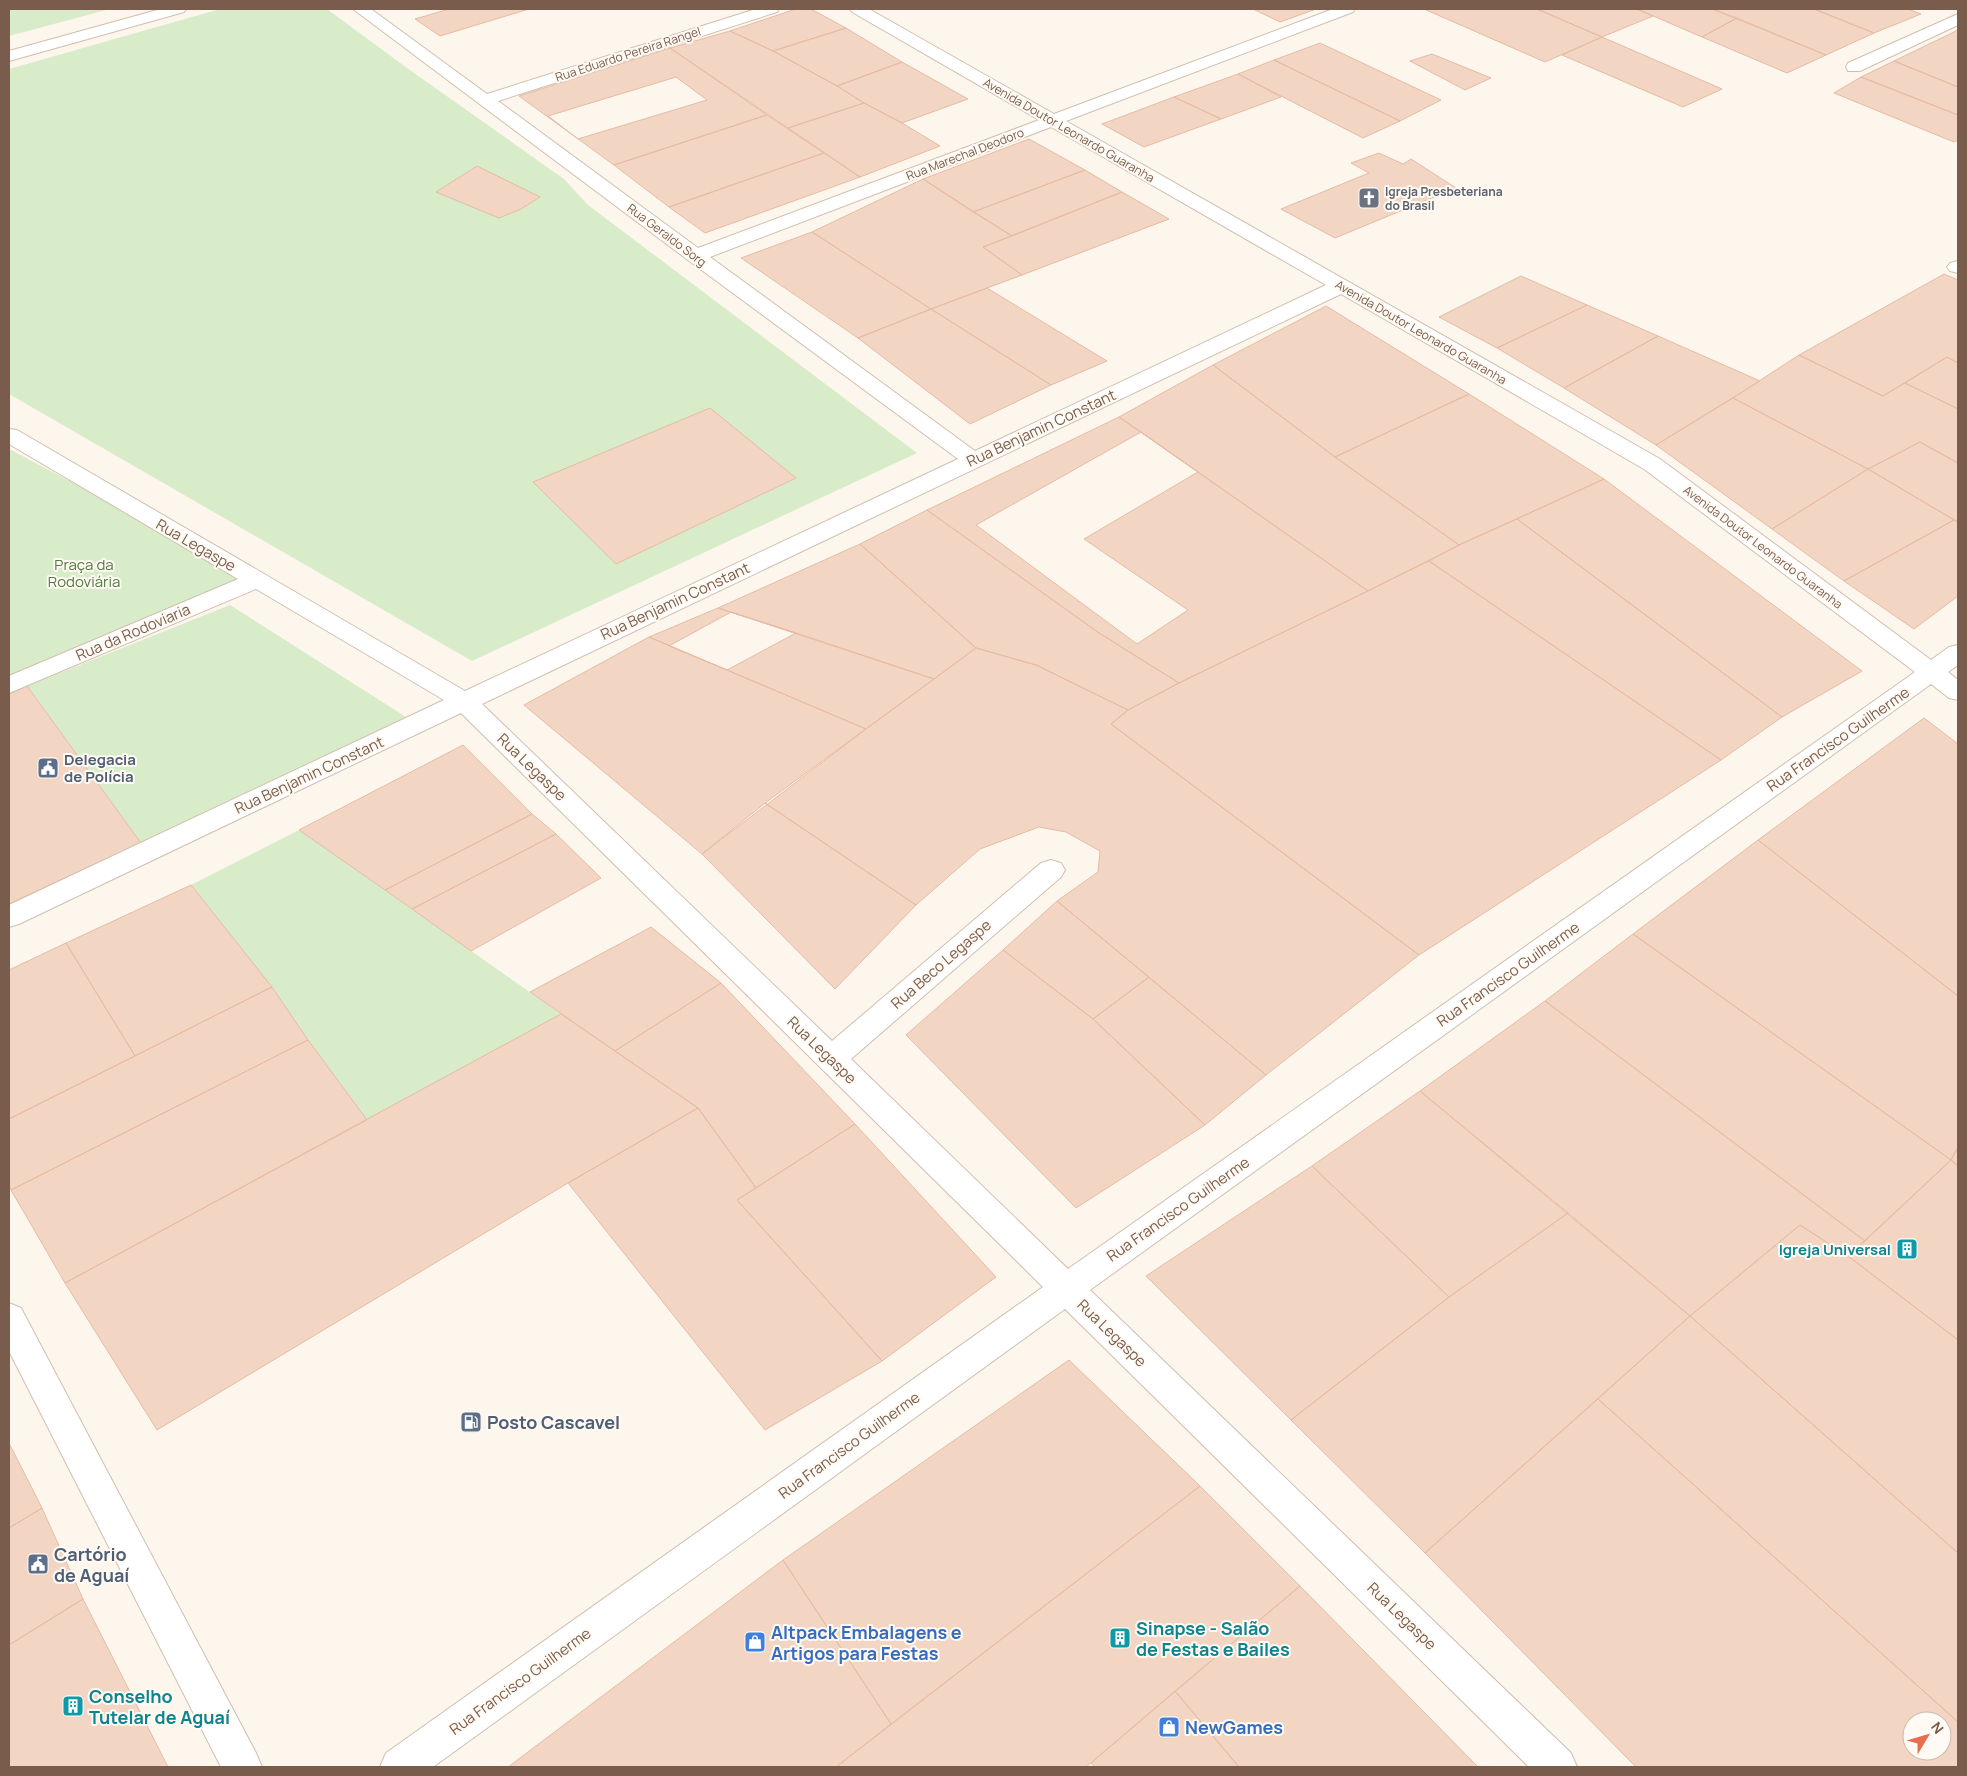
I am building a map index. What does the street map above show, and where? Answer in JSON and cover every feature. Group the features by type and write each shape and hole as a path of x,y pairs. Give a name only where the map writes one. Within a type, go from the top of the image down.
{"street":[{"path":"9,56 178,9"},
{"name":"Rua Geraldo Sorg","path":"362,9 974,460"},
{"name":"Rua Eduardo Pereira Rangel","path":"485,100 772,9"},
{"name":"Avenida Doutor Leonardo Guaranha","path":"858,9 1652,464 1958,692"},
{"name":"Rua Marechal Deodoro","path":"695,256 1347,9"},
{"path":"1940,9 1958,17"},
{"path":"1854,67 1958,17"},
{"name":"Rua Benjamin Constant","path":"9,916 1341,286"},
{"name":"Rua Legaspe","path":"9,435 464,701 1557,1767"},
{"name":"Rua da Rodoviaria","path":"9,684 257,580"},
{"name":"Rua Francisco Guilherme","path":"400,1767 1958,653"},
{"name":"Rua Beco Legaspe","path":"831,1059 1051,870"},
{"path":"9,1318 242,1767"}],"green space":[{"path":"9,9 110,9 9,36"},
{"path":"220,9 327,9 564,179 588,205 917,453 472,661 9,394 9,69"},
{"name":"Praça da Rodoviária","path":"9,449 257,580 9,685"},
{"path":"230,605 406,717 141,843 27,686"},
{"path":"299,830 561,1014 367,1120 191,885"}],"building":[{"path":"449,9 529,9 440,36 415,19"},
{"path":"796,9 811,9 846,28 773,51 730,31"},
{"path":"1253,9 1316,9 1280,22"},
{"path":"1424,9 1537,9 1602,37 1545,62"},
{"path":"1537,9 1637,9 1653,16 1602,37"},
{"path":"1637,9 1712,9 1737,18 1702,37"},
{"path":"1712,9 1814,9 1874,33 1826,55"},
{"path":"1814,9 1908,9 1921,14 1874,33"},
{"path":"1737,18 1826,55 1787,73 1702,37"},
{"path":"846,28 902,62 837,86 773,51"},
{"path":"1958,30 1958,87 1894,61"},
{"path":"730,31 773,51 864,103 788,128 670,48"},
{"path":"1602,37 1722,89 1683,107 1562,55"},
{"path":"1320,43 1441,100 1400,121 1274,60"},
{"path":"670,48 767,115 614,165 519,96"},
{"path":"1432,54 1491,78 1465,90 1410,61"},
{"path":"1274,60 1400,121 1363,138 1238,74"},
{"path":"1894,61 1958,87 1958,115 1861,77"},
{"path":"902,62 968,99 902,123 837,86"},
{"path":"1238,74 1281,97 1221,119 1174,97"},
{"path":"676,77 707,100 578,139 548,116"},
{"path":"1861,77 1958,115 1958,140 1954,142 1834,93"},
{"path":"1174,97 1221,119 1144,147 1102,124"},
{"path":"864,103 940,146 860,177 788,128"},
{"path":"767,115 824,153 669,207 614,165"},
{"path":"1029,139 1085,170 973,212 923,179"},
{"path":"824,153 860,177 705,233 669,207"},
{"name":"Igreja Presbeteriana do Brasil","path":"1379,153 1403,164 1411,159 1456,188 1335,238 1281,209 1369,173 1351,163"},
{"path":"477,166 540,197 521,209 499,218 436,192"},
{"path":"1085,170 1122,192 1012,236 973,212"},
{"path":"923,179 1012,236 983,247 1022,275 931,309 812,232"},
{"path":"1122,192 1169,219 1022,275 983,247"},
{"path":"812,232 931,309 858,338 741,258"},
{"path":"1944,274 1958,280 1958,363 1947,357 1883,396 1799,355"},
{"path":"1521,276 1587,305 1497,348 1439,317"},
{"path":"987,288 1107,361 1051,385 931,309"},
{"path":"1587,305 1658,336 1564,388 1497,348"},
{"path":"1326,306 1469,394 1335,457 1213,365"},
{"path":"931,309 1051,385 970,424 858,338"},
{"path":"1658,336 1760,381 1656,445 1564,388"},
{"path":"1799,355 1883,396 1905,383 1958,409 1958,463 1920,442 1868,469 1733,398"},
{"path":"1947,357 1958,363 1958,409 1905,383"},
{"path":"1213,365 1335,457 1459,545 1368,591 1119,417"},
{"path":"1469,394 1604,479 1459,545 1335,457"},
{"path":"1733,398 1868,469 1772,529 1656,445"},
{"path":"710,408 796,478 616,564 533,482"},
{"path":"1119,417 1368,591 1179,683 1099,633 927,510"},
{"path":"1141,432 1198,472 1084,539 1188,610 1137,644 976,525"},
{"path":"1920,442 1958,463 1958,522 1868,469"},
{"path":"1868,469 1954,520 1844,581 1772,529"},
{"path":"1604,479 1862,671 1782,717 1517,519"},
{"path":"927,510 1099,633 1179,683 1128,710 1036,665 976,648 860,544"},
{"path":"1517,519 1782,717 1721,760 1429,561 1459,545"},
{"path":"1954,520 1958,522 1958,596 1914,629 1844,581"},
{"path":"860,544 976,648 934,679 718,608"},
{"path":"1429,561 1721,760 1419,955 1111,724 1128,710 1179,683"},
{"path":"718,608 934,679 866,729 649,637"},
{"path":"731,612 796,633 727,670 669,646"},
{"path":"649,637 866,729 702,854 524,705"},
{"path":"976,648 1036,665 1128,710 1111,724 1419,955 1266,1075 1057,901 1098,872 1100,851 1066,832 1039,827 980,849 916,905 765,803"},
{"name":"Delegacia de Polícia","path":"27,686 141,843 9,904 9,694"},
{"path":"1924,718 1958,744 1958,996 1758,840"},
{"path":"463,745 532,814 385,890 299,830"},
{"path":"765,803 916,905 835,989 702,854"},
{"path":"532,814 556,834 412,909 385,890"},
{"path":"556,834 601,878 471,951 412,909"},
{"path":"1758,840 1958,996 1958,1147 1951,1160 1633,934"},
{"path":"191,885 272,987 135,1056 66,943"},
{"path":"1057,901 1149,977 1093,1019 1003,950"},
{"path":"651,927 721,983 615,1051 530,992"},
{"path":"1633,934 1951,1160 1865,1241 1545,1001"},
{"path":"66,943 135,1056 9,1119 9,970"},
{"path":"1003,950 1093,1019 1205,1125 1076,1208 906,1035"},
{"path":"1149,977 1266,1075 1205,1125 1093,1019"},
{"path":"721,983 855,1124 756,1188 698,1108 615,1051"},
{"path":"272,987 308,1040 11,1190 9,1185 9,1119"},
{"path":"1545,1001 1865,1241 1848,1256 1800,1225 1690,1316 1420,1091"},
{"path":"561,1014 698,1108 568,1183 157,1430 65,1283"},
{"path":"308,1040 367,1120 65,1283 11,1190"},
{"path":"1420,1091 1568,1213 1449,1297 1312,1166"},
{"path":"698,1108 756,1188 737,1200 882,1361 765,1430 568,1183"},
{"path":"855,1124 996,1277 882,1361 737,1200"},
{"path":"1958,1147 1958,1166 1951,1160"},
{"name":"Igreja Universal","path":"1951,1160 1958,1166 1958,1340 1848,1256"},
{"path":"1312,1166 1449,1297 1291,1420 1146,1276"},
{"path":"1568,1213 1690,1316 1425,1553 1291,1420 1449,1297"},
{"path":"1800,1225 1848,1256 1958,1340 1958,1553 1690,1316"},
{"path":"1690,1316 1958,1553 1958,1722 1952,1717 1952,1711 1946,1711 1598,1399"},
{"path":"1069,1360 1200,1486 891,1724 783,1560"},
{"path":"1598,1399 1946,1711 1902,1711 1902,1761 1952,1761 1952,1717 1958,1722 1958,1767 1636,1767 1425,1553"},
{"path":"9,1443 42,1508 9,1528"},
{"name":"Sinapse - Salão de Festas e Bailes","path":"1200,1486 1300,1586 1086,1767 836,1767"},
{"name":"Cartório de Aguaí","path":"42,1508 83,1599 9,1645 9,1528"},
{"name":"Altpack Embalagens e Artigos para Festas","path":"783,1560 891,1724 836,1767 508,1767"},
{"path":"1300,1586 1478,1767 1239,1767 1175,1691"},
{"name":"Conselho Tutelar de Aguaí","path":"83,1599 168,1767 9,1767 9,1645"},
{"name":"NewGames","path":"1175,1691 1239,1767 1095,1767 1091,1763"}],"place":[{"name":"Igreja Presbeteriana do Brasil","path":"1369,198"},
{"name":"Delegacia de Polícia","path":"48,768"},
{"name":"Igreja Universal","path":"1907,1249"},
{"name":"Posto Cascavel","path":"471,1422"},
{"name":"Cartório de Aguaí","path":"38,1564"},
{"name":"Sinapse - Salão de Festas e Bailes","path":"1120,1638"},
{"name":"Altpack Embalagens e Artigos para Festas","path":"755,1642"},
{"name":"Conselho Tutelar de Aguaí","path":"73,1706"},
{"name":"NewGames","path":"1169,1727"}]}
